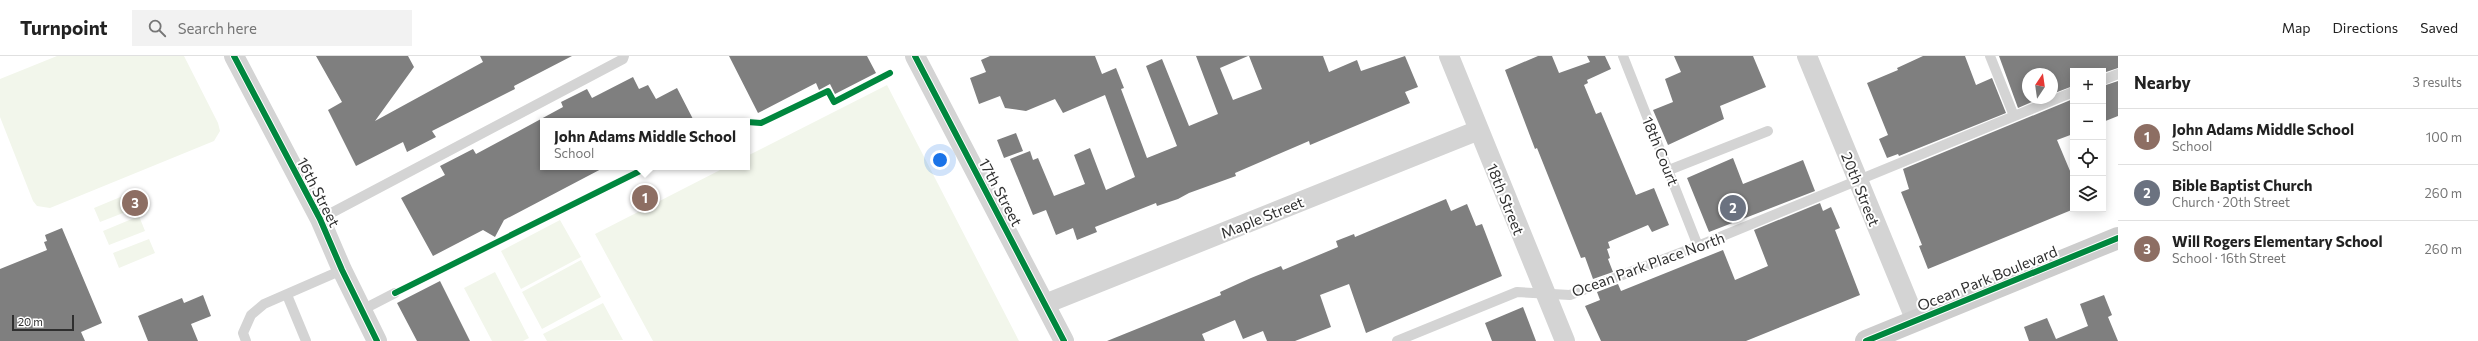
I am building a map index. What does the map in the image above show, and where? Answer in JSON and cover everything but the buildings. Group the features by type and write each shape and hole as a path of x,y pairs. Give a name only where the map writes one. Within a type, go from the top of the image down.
{"street":[{"name":"16th Street","path":"234,56 320,219 342,270 377,341"},
{"name":"17th Street","path":"915,56 1064,341"},
{"name":"18th Street","path":"1448,56 1565,341"},
{"name":"20th Street","path":"1807,56 1857,181 1916,321"},
{"name":"Maple Street","path":"1045,304 1479,130"},
{"name":"Ocean Park Boulevard","path":"1866,341 2118,238"}],"lane":[{"path":"320,219 623,59 624,56"},
{"name":"18th Court","path":"1623,56 1698,246"},
{"path":"1990,56 2014,116"},
{"path":"2106,79 2118,74"},
{"name":"Ocean Park Place North","path":"1397,341 1517,292 1570,295 1698,246 2070,93"},
{"path":"1669,170 1768,131"},
{"path":"246,341 243,333 251,315 264,304 342,270"},
{"path":"362,310 395,293"},
{"path":"287,295 306,341"}],"shaded area":[{"path":"57,56 184,56 218,123 220,131 214,141 50,208 37,206 33,201 0,117 0,79"},
{"path":"887,85 1019,341 653,341 595,234 720,170 750,170 750,154"},
{"path":"130,193 136,208 100,222 94,208"},
{"path":"139,216 145,231 109,245 103,231"},
{"path":"560,220 581,257 521,289 501,251"},
{"path":"149,239 155,253 119,268 113,253"},
{"path":"581,260 601,297 542,329 522,292"},
{"path":"495,272 529,338 523,341 492,341 464,288"},
{"path":"603,303 623,340 547,341 543,334"}],"cycle path":[{"path":"234,56 320,219 342,270 377,341"},
{"path":"915,56 1064,341"},
{"path":"750,122 761,123 828,91 834,102 890,73"},
{"path":"395,293 642,170"},
{"path":"1866,341 2118,238"}],"place":[{"name":"John Adams Middle School","path":"645,198"},
{"name":"Will Rogers Elementary School","path":"135,203"},
{"name":"Bible Baptist Church","path":"1733,208"}]}
